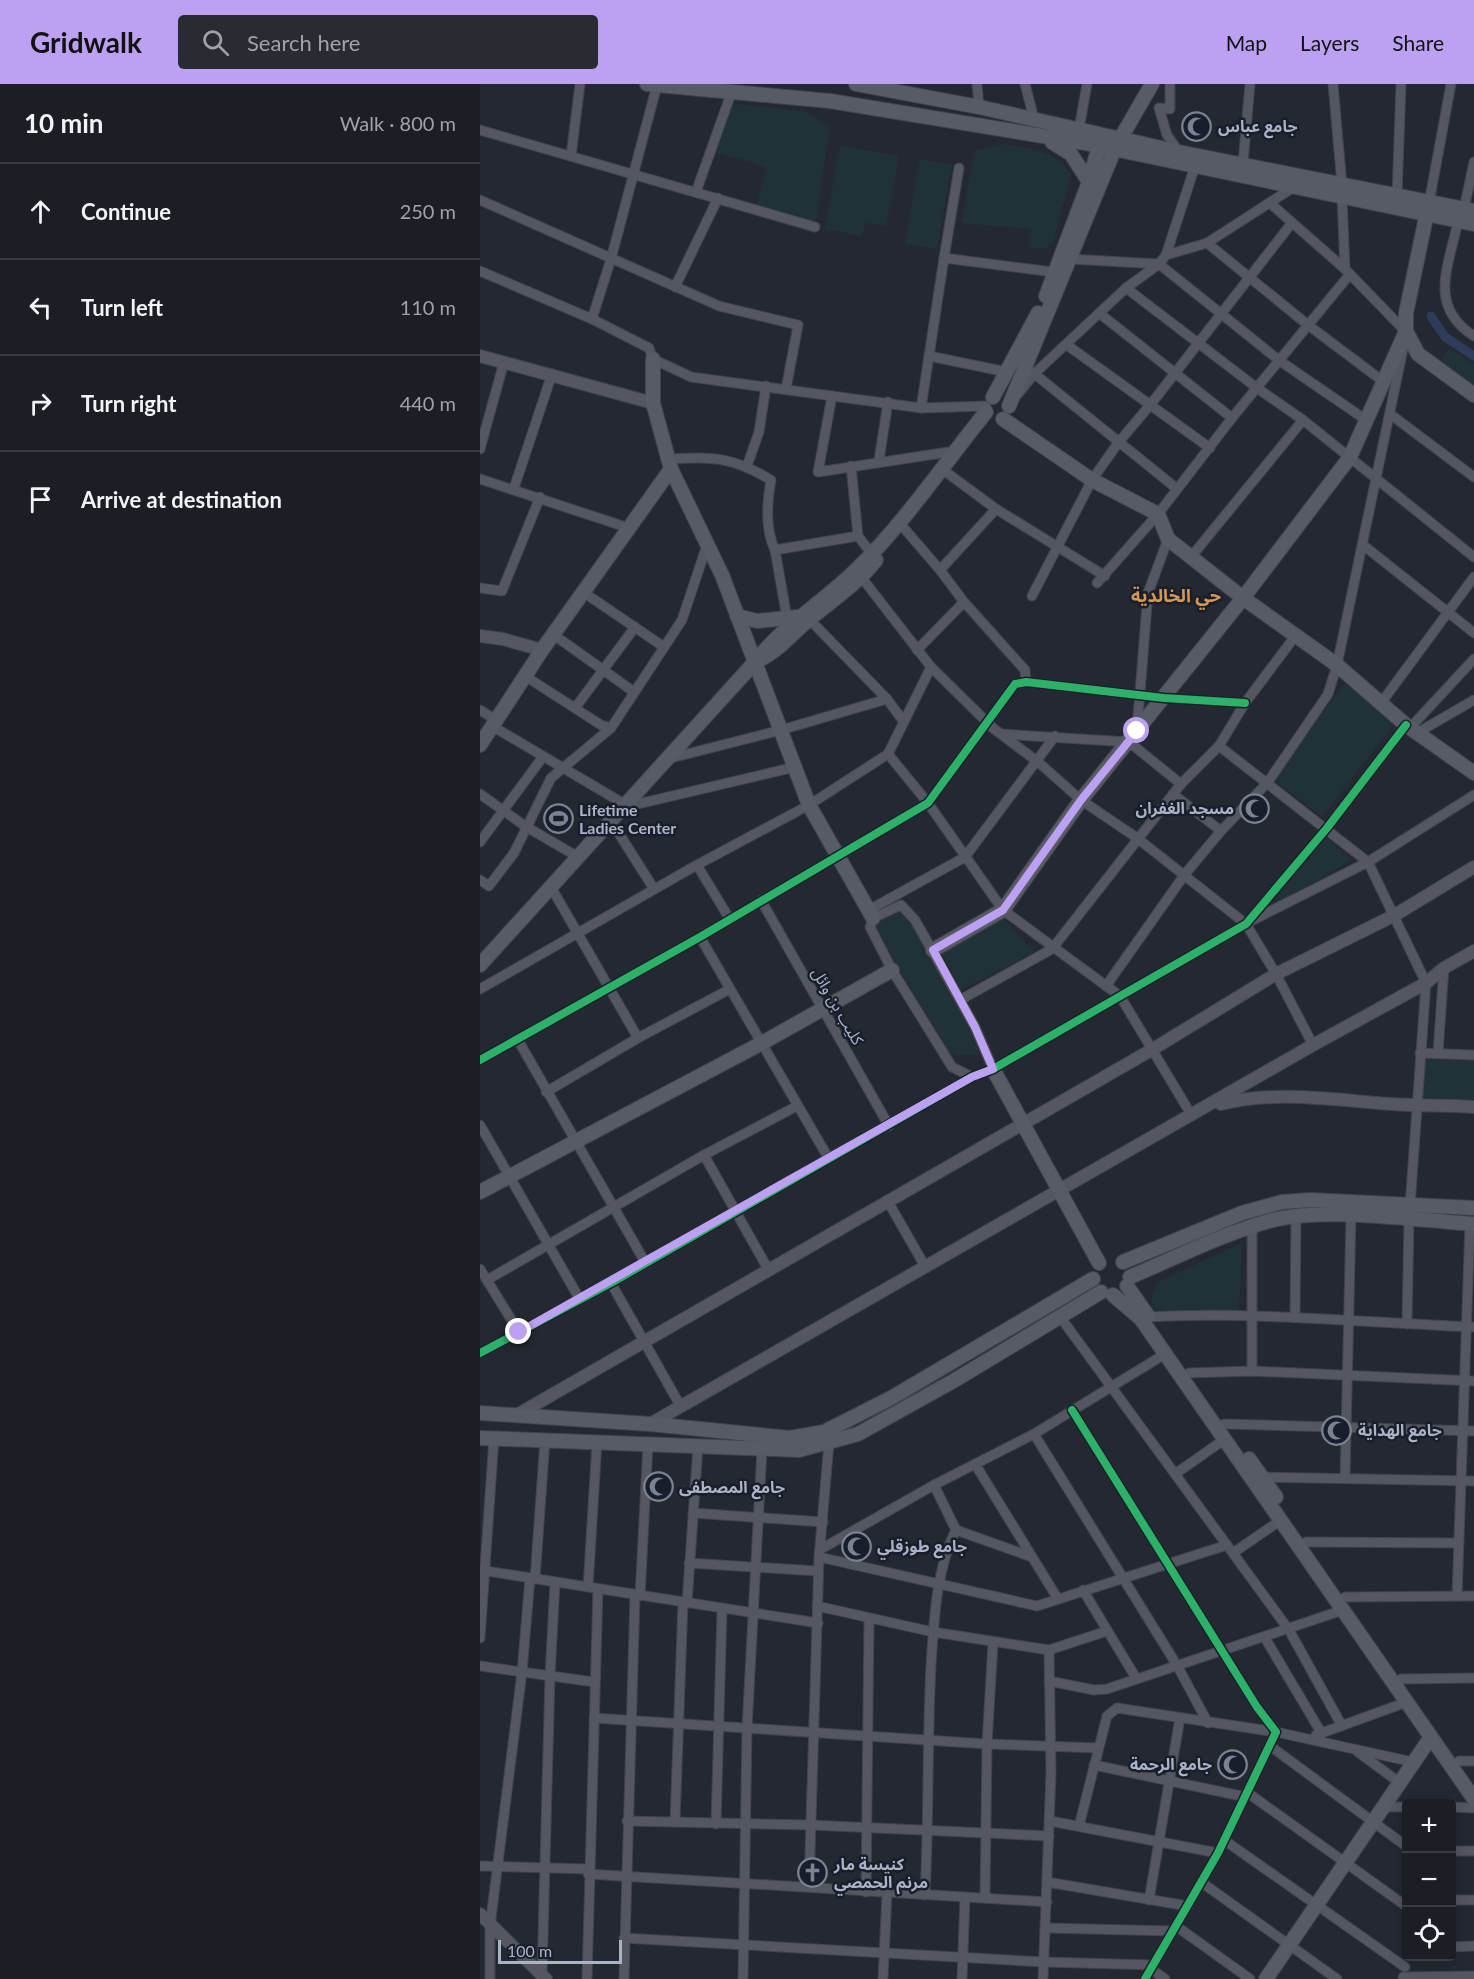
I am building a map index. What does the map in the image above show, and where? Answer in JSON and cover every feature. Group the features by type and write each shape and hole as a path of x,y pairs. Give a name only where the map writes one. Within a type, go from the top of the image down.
{"main road":[{"path":"647,84 732,91 758,88 1042,138 1101,140 1179,152 1243,163 1342,191 1428,209 1465,214 1474,224"},
{"path":"856,84 901,88 1034,118 1079,129 1101,140"},
{"path":"988,408 996,421 1003,419 1009,413 1009,406 1030,370 1070,258 1119,143 1152,84"},
{"path":"1042,138 1060,145 1071,154 1089,182"},
{"path":"737,616 757,621 798,618 862,578 946,472 988,408 1043,305 1053,272 1069,238 1089,182 1101,140"},
{"path":"1119,143 1195,166 1294,187 1397,197 1428,209"},
{"path":"933,950 1003,910 1081,800 1164,698 1350,457 1406,331 1406,313 1428,209"},
{"path":"1406,331 1418,354 1474,395"},
{"path":"653,359 653,403 670,464 737,616 809,805 871,914"},
{"path":"482,959 625,806 769,644 856,570 988,408 1003,398 1009,406"},
{"path":"1003,419 1092,480 1158,514 1168,538 1191,557 1337,665 1411,729 1474,773"},
{"path":"480,745 542,650 629,528 670,464"},
{"path":"480,1192 762,1043 892,970"},
{"path":"993,1069 1099,1263"},
{"path":"480,1413 790,1438 824,1432 891,1398 1093,1279 1099,1263 1108,1258 1123,1262 1242,1213 1282,1202 1310,1200 1409,1212 1472,1224"},
{"path":"487,1438 799,1450 830,1443 858,1434 1128,1282 1252,1227 1296,1216 1351,1216 1474,1208"},
{"path":"1123,1262 1128,1282 1149,1317 1263,1477 1407,1702 1474,1799"},
{"path":"1093,1279 1141,1319 1281,1520 1401,1679 1474,1783"},
{"path":"1266,1979 1431,1737"}],"street":[{"path":"571,156 580,84"},
{"path":"977,84 979,107"},
{"path":"1025,84 1034,118"},
{"path":"1079,129 1087,84"},
{"path":"1170,84 1170,109 1159,108 1167,135 1179,152"},
{"path":"1243,163 1250,84"},
{"path":"1097,583 1158,514 1176,488 1280,361 1348,272 1333,84"},
{"path":"1397,197 1401,84"},
{"path":"1428,209 1451,84"},
{"path":"592,319 611,259 657,85"},
{"path":"696,192 732,91"},
{"path":"480,130 815,228"},
{"path":"1474,162 1465,214 1444,291 1445,304 1452,318 1474,336"},
{"path":"1176,488 1030,370 1067,345 1126,288 1159,264 1166,255 1195,166"},
{"path":"921,408 959,168"},
{"path":"1166,255 1207,243 1271,204 1294,187"},
{"path":"675,287 718,198"},
{"path":"480,200 719,306 798,325 786,389"},
{"path":"1106,986 1185,874 1221,831 1268,782 1328,694 1337,665 1378,478 1406,331 1348,272 1271,204"},
{"path":"1032,596 1092,480 1118,442 1151,404 1291,224"},
{"path":"1207,243 1308,325 1384,382"},
{"path":"944,258 1053,272"},
{"path":"1070,258 1159,264 1280,361 1366,420"},
{"path":"480,271 592,319 649,348 653,359 691,377 921,408 988,408"},
{"path":"1126,288 1197,344 1378,478 1474,556"},
{"path":"1099,313 1232,418"},
{"path":"1067,345 1210,448"},
{"path":"480,356 653,403"},
{"path":"929,356 1007,372"},
{"path":"480,449 504,362"},
{"path":"514,488 552,374"},
{"path":"747,466 759,432 766,386"},
{"path":"832,396 818,472 879,460 955,451"},
{"path":"879,460 888,402"},
{"path":"1390,414 1474,477"},
{"path":"1191,557 1302,420"},
{"path":"670,464 719,457 747,466 771,480 767,499 771,541 798,618 887,699 904,722"},
{"path":"851,466 858,536 871,553"},
{"path":"946,472 996,509 1105,576"},
{"path":"480,479 514,488 629,528"},
{"path":"480,588 502,591 540,497"},
{"path":"940,570 996,509"},
{"path":"903,527 964,602 1025,670 1026,682"},
{"path":"775,550 858,536"},
{"path":"1133,737 1140,695 1148,593 1168,538"},
{"path":"480,880 489,886 514,853 525,826 551,778 610,728 682,620 707,545"},
{"path":"1363,545 1474,633"},
{"path":"1381,703 1474,577"},
{"path":"862,578 931,667 989,724 1038,762 1081,800 1185,874 1246,924 1276,974 1313,1045"},
{"path":"583,592 664,647"},
{"path":"917,650 964,602"},
{"path":"575,708 635,627"},
{"path":"554,635 634,692"},
{"path":"960,1000 1052,949 1181,784 1219,746 1245,703 1296,635"},
{"path":"480,636 503,639 542,650"},
{"path":"1246,924 1411,729 1474,659"},
{"path":"480,989 654,889 809,805 888,754 931,667"},
{"path":"525,676 610,728"},
{"path":"481,1056 518,1040 607,987 700,937 928,803 989,724 1015,684 1026,682 1164,698 1245,703"},
{"path":"667,759 781,730 887,699"},
{"path":"1411,729 1474,700"},
{"path":"480,710 542,758 625,806 795,767"},
{"path":"1001,734 1133,737 1181,784"},
{"path":"871,914 965,856 1038,762 1055,736"},
{"path":"1219,746 1368,861 1426,983 1415,1106 1409,1212 1407,1324"},
{"path":"888,754 928,803 1003,910 1052,949 1120,996 1192,1116"},
{"path":"480,842 542,758"},
{"path":"480,794 525,826 578,857"},
{"path":"1173,794 1221,831"},
{"path":"480,1353 579,1298 611,1283 734,1211 889,1126 972,1077 993,1069 1246,924 1368,861 1474,795"},
{"path":"610,821 654,889"},
{"path":"698,865 729,918"},
{"path":"515,1416 1022,1122 1153,1049 1276,974 1395,915 1474,867"},
{"path":"551,887 638,1038"},
{"name":"كليب بن وائل","path":"761,900 889,1126"},
{"path":"871,914 901,905 915,920 960,1000 993,1069"},
{"path":"871,914 870,927 892,970 952,1067 972,1077"},
{"path":"700,937 829,1159"},
{"path":"650,1425 1313,1045 1426,983 1444,968 1474,951"},
{"path":"1438,1052 1444,968"},
{"path":"546,1092 638,1038 730,989"},
{"path":"518,1040 645,1262"},
{"path":"1420,1053 1474,1054"},
{"path":"1208,1107 1245,1098 1288,1096 1415,1106 1474,1107"},
{"path":"487,1280 615,1209 704,1155 797,1106"},
{"path":"480,1125 579,1298"},
{"path":"704,1155 768,1269"},
{"path":"887,1200 926,1268"},
{"path":"1295,1316 1296,1216"},
{"path":"1345,1478 1351,1216"},
{"path":"1456,1596 1463,1431 1469,1381 1472,1224"},
{"path":"1252,1227 1252,1371"},
{"path":"480,1269 519,1332"},
{"path":"611,1283 681,1407"},
{"path":"1149,1317 1295,1316 1350,1322 1470,1327"},
{"path":"1061,1318 1289,1630 1342,1726"},
{"path":"820,1553 934,1485 1034,1434 1166,1354"},
{"path":"1188,1373 1252,1371 1469,1381"},
{"path":"1072,1410 1222,1652 1276,1732"},
{"path":"1224,1424 1474,1431"},
{"path":"1034,1434 1178,1667 1208,1723"},
{"path":"480,1638 487,1438"},
{"path":"1175,1474 1225,1439"},
{"path":"490,1979 490,1926 533,1578 545,1440"},
{"path":"588,1587 597,1442"},
{"path":"809,1887 818,1571 830,1443"},
{"path":"624,1979 630,1720 648,1444"},
{"path":"675,1822 677,1723 698,1446"},
{"path":"743,1979 747,1728 762,1449"},
{"path":"975,1464 1058,1599"},
{"path":"1263,1477 1474,1481"},
{"path":"934,1485 956,1530 1032,1557"},
{"path":"693,1513 823,1522"},
{"path":"820,1553 1037,1606 1168,1564 1230,1549 1281,1520"},
{"path":"925,1895 928,1831 927,1740 933,1632 940,1584 956,1530"},
{"path":"1306,1542 1459,1543"},
{"path":"689,1563 818,1571"},
{"path":"483,1570 818,1623"},
{"path":"544,1976 550,1676 555,1582"},
{"path":"587,1979 588,1872 598,1589"},
{"path":"1083,1590 1136,1678"},
{"path":"1049,1681 1100,1690 1289,1630 1344,1604 1474,1596"},
{"path":"817,1606 933,1632 1049,1650 1107,1631"},
{"path":"716,1824 722,1609"},
{"path":"866,1892 869,1619"},
{"path":"1265,1638 1322,1734"},
{"path":"985,1898 987,1744 993,1643"},
{"path":"1043,1979 1050,1821 1049,1650"},
{"path":"480,1666 594,1682"},
{"path":"1401,1679 1474,1678"},
{"path":"1306,1738 1407,1702"},
{"path":"1079,1826 1107,1716 1117,1708 1276,1732 1413,1762"},
{"path":"594,1718 987,1744 1098,1748"},
{"path":"1149,1900 1180,1718"},
{"path":"1145,1979 1218,1853 1276,1732"},
{"path":"1270,1746 1402,1842"},
{"path":"1353,1749 1400,1783"},
{"path":"1459,1761 1474,1761"},
{"path":"1094,1765 1247,1795 1402,1903"},
{"path":"1384,1807 1402,1807"},
{"path":"1456,1807 1474,1808"},
{"path":"627,1821 811,1825 1049,1836"},
{"path":"1050,1821 1218,1853"},
{"path":"1224,1840 1317,1904 1403,1974 1474,1976"},
{"path":"1456,1851 1474,1851"},
{"path":"480,1866 1047,1902"},
{"path":"1047,1882 1188,1906"},
{"path":"1201,1882 1337,1979"},
{"path":"883,1979 887,1893"},
{"path":"962,1979 965,1897"},
{"path":"1456,1900 1474,1900"},
{"path":"480,1914 544,1976"},
{"path":"1046,1928 1175,1928 1250,1979"},
{"path":"624,1938 1152,1967 1165,1979"},
{"path":"1456,1947 1474,1946"}],"shaded area":[{"path":"728,103 807,112 830,126 815,227 755,210 767,167 711,151"},
{"path":"1002,144 1032,149 1050,155 1065,166 1071,175 1053,243 1045,248 1029,248 1031,229 961,223 975,151"},
{"path":"840,145 899,156 886,226 865,223 862,236 825,229"},
{"path":"920,159 952,165 937,249 905,244"},
{"path":"1450,348 1474,364 1474,387 1440,362"},
{"path":"1345,683 1394,724 1322,817 1272,778"},
{"path":"1322,834 1352,860 1277,903 1273,898"},
{"path":"900,913 914,928 979,1047 978,1054 957,1056 949,1052 875,929 877,920"},
{"path":"1002,918 1035,952 961,990 940,951"},
{"path":"1421,1054 1474,1058 1474,1100 1418,1097"},
{"path":"1242,1243 1239,1313 1160,1312 1152,1306 1152,1295 1158,1282"}],"waterway":[{"path":"1431,316 1445,337 1474,356"}],"cycle path":[{"path":"480,1060 700,937 928,803 1015,684 1026,682 1164,698 1245,703"},
{"path":"480,1353 611,1283 1246,924 1327,828 1406,725"},
{"path":"1072,1410 1257,1707 1276,1732 1218,1853 1145,1979"}],"place":[{"name":"جامع عباس","path":"1197,126"},
{"name":"مسجد الغفران","path":"1255,808"},
{"name":"Lifetime Ladies Center","path":"558,819"},
{"name":"جامع الهداية","path":"1337,1430"},
{"name":"جامع المصطفى","path":"658,1487"},
{"name":"جامع طوزقلي","path":"856,1546"},
{"name":"جامع الرحمة","path":"1233,1764"},
{"name":"كنيسة مار مرنم الحمصي","path":"813,1873"}],"district":[{"name":"حي الخالدية","path":"1176,596"}],"route":[{"path":"519,1332 579,1298 611,1283 972,1077 993,1069 975,1027 933,950 1003,910 1081,800 1137,731"}]}
